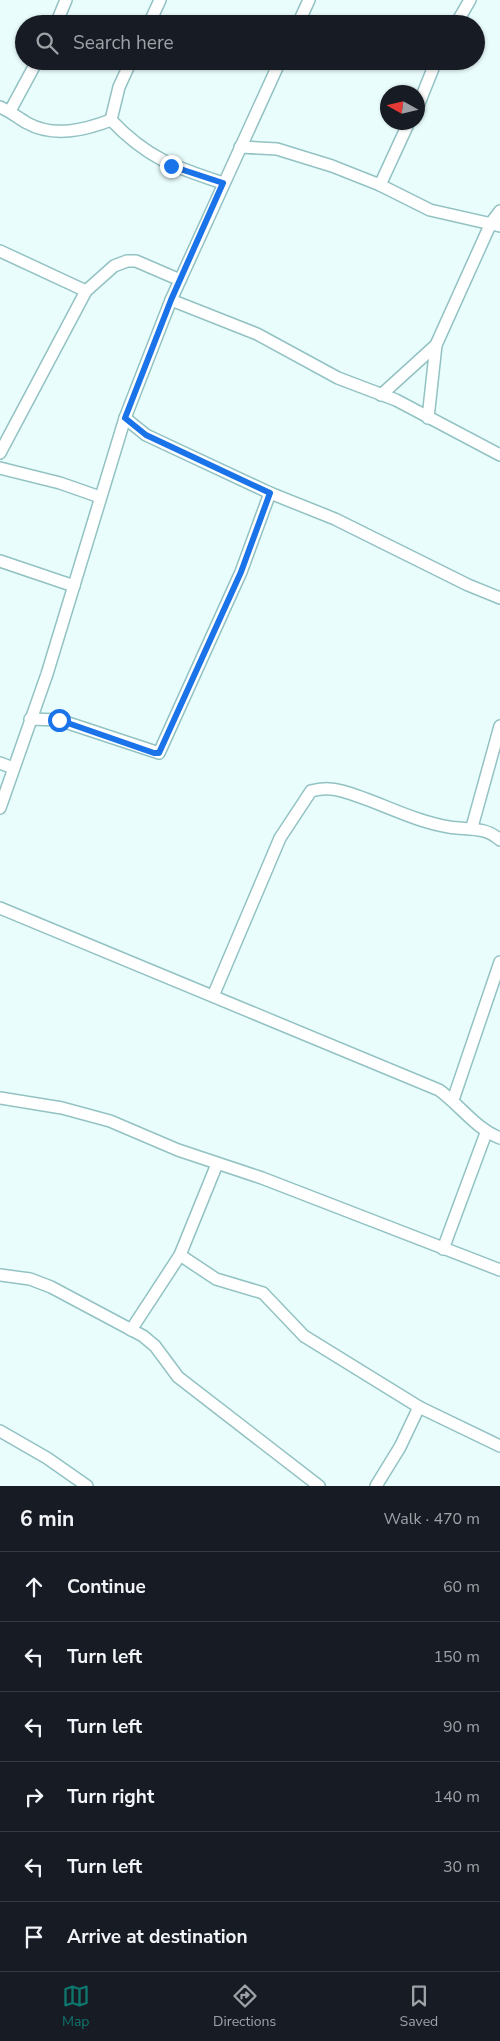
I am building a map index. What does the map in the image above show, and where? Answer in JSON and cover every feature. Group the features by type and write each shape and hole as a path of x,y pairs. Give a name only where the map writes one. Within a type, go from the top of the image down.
{"street":[{"path":"153,15 160,0"},
{"path":"302,15 309,0"},
{"path":"461,15 470,0"},
{"path":"58,15 61,2"},
{"path":"31,70 5,109 28,124 66,132 89,128 112,120"},
{"path":"112,120 119,87 127,70"},
{"path":"0,808 47,674 125,418 171,300 276,70"},
{"path":"425,88 432,70"},
{"path":"112,120 130,140 171,166 223,183"},
{"path":"380,185 405,130"},
{"path":"240,147 277,149 332,166 380,185 430,210 496,224"},
{"path":"428,418 436,345 496,224 500,211"},
{"path":"0,251 86,291"},
{"path":"0,453 86,291 114,266 127,260 136,260 180,280"},
{"path":"171,300 257,334 338,378 381,395 500,455"},
{"path":"381,395 436,345"},
{"path":"125,418 146,435 270,493 335,519 468,585 500,598"},
{"path":"0,468 60,483 100,498"},
{"path":"30,719 59,720 154,753 159,753 241,572 270,493"},
{"path":"0,561 74,586"},
{"path":"472,827 500,726"},
{"path":"0,762 13,768"},
{"path":"213,996 280,838 311,791 321,788 340,791 448,826 472,827 500,840"},
{"path":"0,908 422,1082 453,1100 486,1132 500,1138"},
{"path":"453,1100 500,962"},
{"path":"0,1098 90,1114 217,1164 262,1178 500,1270"},
{"path":"443,1249 486,1132"},
{"path":"131,1330 180,1255 217,1164"},
{"path":"180,1255 216,1279 263,1293 304,1336 419,1407 500,1446"},
{"path":"0,1275 30,1279 51,1287 131,1330 156,1346 178,1378 319,1486"},
{"path":"376,1486 400,1447 419,1407"},
{"path":"0,1431 47,1458 87,1486"}],"route":[{"path":"59,720 154,753 159,753 241,572 270,493 146,435 125,418 171,300 223,183 171,166"}]}
